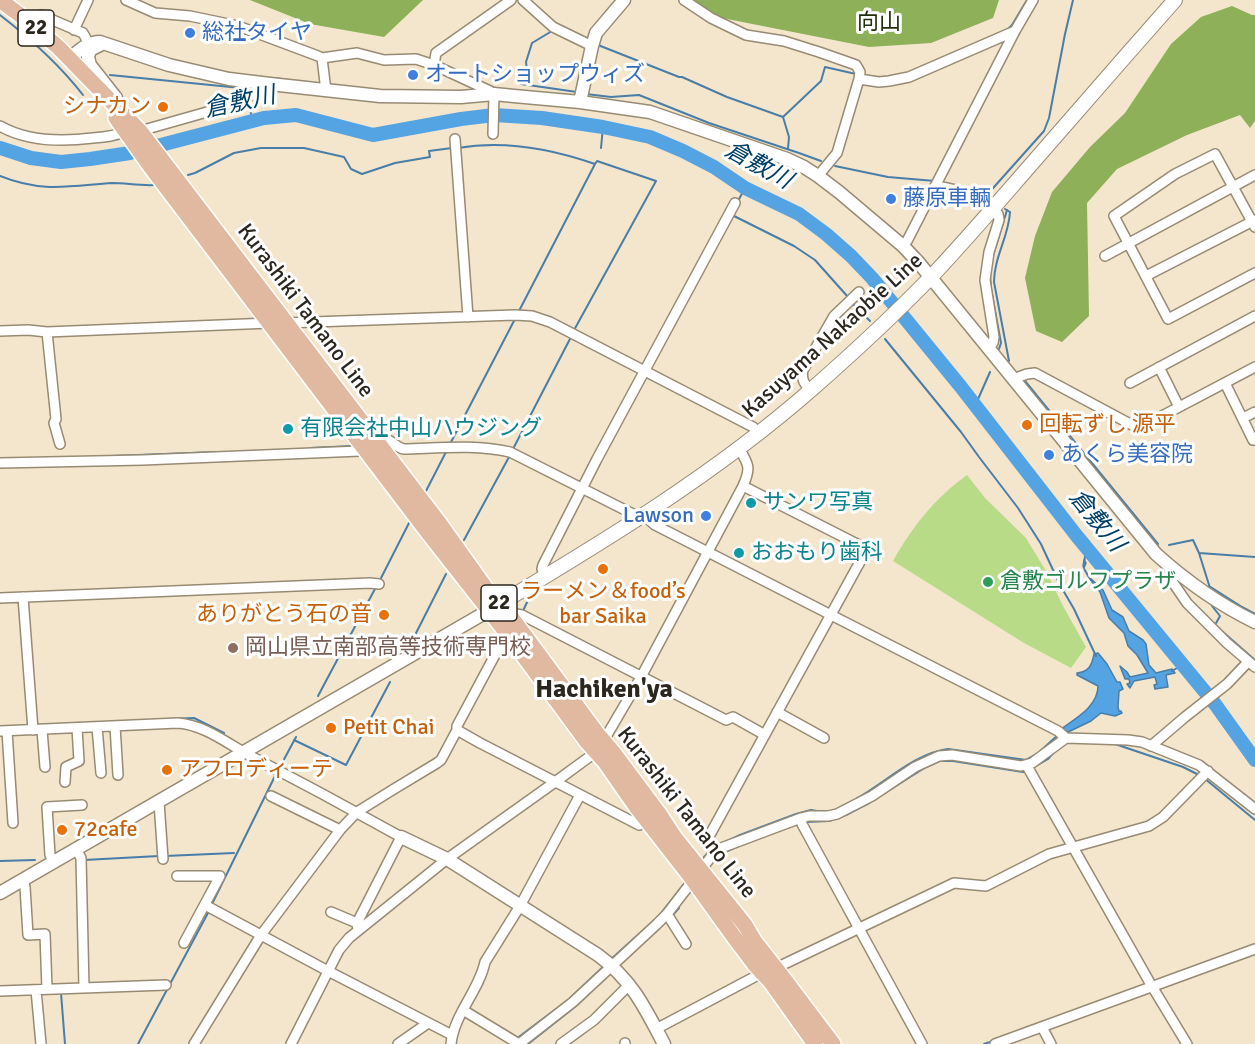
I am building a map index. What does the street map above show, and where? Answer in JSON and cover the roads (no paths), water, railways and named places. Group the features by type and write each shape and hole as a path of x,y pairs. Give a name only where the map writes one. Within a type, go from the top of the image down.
{"main road":[{"name":"Kurashiki Tamano Line","path":"0,0 28,21 82,71 286,322 371,446"},
{"name":"Kasuyama Nakaobie Line","path":"494,607 641,517 739,448 811,390 887,321 930,277 1175,0"},
{"name":"Kurashiki Tamano Line","path":"157,164 269,323 371,446 600,746 654,806 734,937 769,971 833,1044"},
{"name":"Kurashiki Tamano Line","path":"494,607 509,636 587,742 600,746 624,789 646,820 697,874"},
{"name":"Kurashiki Tamano Line","path":"769,971 797,1021 815,1044"}],"street":[{"path":"74,30 88,0"},
{"path":"126,0 155,14 190,16 238,26 322,58 357,53 384,60 416,59 434,65 490,91 494,98 493,133"},
{"path":"434,65 436,53 511,0"},
{"path":"523,0 553,27 592,46"},
{"path":"581,96 596,33 624,0"},
{"path":"684,0 721,23 746,35 784,41 856,65 860,72 859,79 837,153 818,176"},
{"path":"903,246 908,241 936,183 1033,0"},
{"path":"41,15 83,33 89,44"},
{"path":"859,79 879,82 909,77 1015,31"},
{"path":"70,58 84,46 94,42 107,43 169,65 229,79 326,91 420,97 581,96 650,112 787,159 818,176 903,246 1156,554 1203,592 1232,611 1255,622"},
{"path":"107,43 90,50 88,57 90,65 126,110 132,133"},
{"path":"322,58 326,91"},
{"path":"0,126 20,135 70,141 132,133 207,112 265,90 270,84"},
{"path":"456,144 468,317"},
{"path":"1146,276 1254,223 1215,153 1175,174 1114,216 1168,319 1255,273"},
{"path":"1106,257 1255,176"},
{"path":"936,183 983,201 998,214 999,220 989,252 985,280 994,337 993,343 988,348"},
{"path":"546,576 542,569 543,565 585,490 597,459 647,372 735,203"},
{"path":"811,390 802,377 803,370 831,321 854,297"},
{"path":"0,331 47,332 286,322 532,316 550,322 647,372 753,427 758,433"},
{"path":"1130,383 1255,316"},
{"path":"47,332 56,419 54,423 60,444"},
{"path":"1159,367 1179,406"},
{"path":"1013,379 1035,373 1132,425 1143,426 1255,367"},
{"path":"1225,383 1255,440"},
{"path":"1243,418 1255,412"},
{"path":"0,463 143,460 371,446 385,439 405,449 479,447 510,452 648,519 655,525 1062,734 1142,742 1190,761 1204,775 1255,809"},
{"path":"357,926 555,782 600,746 641,677 748,476 749,467 739,448"},
{"path":"712,851 707,840 867,549 743,486"},
{"path":"1151,746 1251,664 1227,644 1187,603 1172,581 1168,565"},
{"path":"0,598 377,584"},
{"path":"23,597 35,728 45,767"},
{"path":"0,893 494,607"},
{"path":"516,614 522,615 726,720 732,717 765,735"},
{"path":"194,1044 263,936 340,830 357,812 441,760 503,640 509,636"},
{"path":"777,712 824,738"},
{"path":"13,823 3,731 189,723 447,860 609,963 630,984 664,1044"},
{"path":"115,726 118,775"},
{"path":"97,727 100,773"},
{"path":"65,782 66,767 79,761 77,728"},
{"path":"457,730 639,825 646,820"},
{"path":"1029,769 1062,734"},
{"path":"463,1010 516,1042 573,1002 609,963 669,917 712,851 802,821 809,816 837,814 872,796 915,767 939,756 952,755 1029,769 1187,1044"},
{"path":"656,1029 769,971 954,883 986,886 1049,854 1149,826 1163,818 1204,775"},
{"path":"205,905 428,1023 451,1039 483,971 485,962 520,906 580,795"},
{"path":"271,796 340,830"},
{"path":"159,802 163,859"},
{"path":"53,862 50,855 47,807 82,805"},
{"path":"802,821 922,1044"},
{"path":"291,1044 339,950 357,926 401,837"},
{"path":"76,849 81,858 84,988"},
{"path":"177,876 220,876 184,943"},
{"path":"23,880 28,934 45,934 47,989"},
{"path":"331,912 357,926"},
{"path":"669,917 686,944"},
{"path":"994,1044 1255,949"},
{"path":"561,1044 594,1020 630,984"},
{"path":"0,991 166,985"},
{"path":"36,990 41,1044"},
{"path":"398,1044 428,1023"},
{"path":"1042,1027 1051,1044"}],"water":[{"path":"1084,560 1086,563 1084,568 1089,577 1103,590 1112,610 1123,617 1129,631 1146,644 1149,665 1156,673 1172,669 1175,673 1166,675 1168,687 1155,689 1154,685 1157,684 1155,677 1134,681 1130,688 1127,684 1130,683 1129,679 1125,679 1120,666 1130,677 1148,673 1137,655 1128,646 1124,633 1109,618 1100,592 1089,578 1085,571 1083,566"},
{"path":"1098,653 1123,689 1119,691 1118,707 1122,713 1115,716 1101,713 1091,721 1066,733 1060,730 1090,706 1097,693 1098,686 1077,673 1087,669 1091,665 1094,654"}],"waterway":[{"path":"1007,30 1027,0"},
{"path":"988,197 986,196 1044,131 1049,118 1073,0"},
{"path":"0,15 44,52 83,95"},
{"path":"526,84 528,80 526,62 532,43 552,31"},
{"path":"598,45 783,117 789,137 788,148"},
{"path":"783,117 821,81 825,67 856,74"},
{"path":"110,75 241,88 244,92"},
{"path":"274,78 313,83"},
{"path":"521,84 577,92"},
{"path":"586,94 611,97 639,95 709,123 821,161"},
{"path":"248,103 253,120"},
{"name":"倉敷川","path":"0,148 31,158 61,162 130,153 264,118 296,115 373,135 494,115 542,118 603,127 650,137 683,151 714,167 745,188 799,214 826,234 872,278 961,387 1076,535 1215,704 1255,760"},
{"path":"601,148 603,127"},
{"path":"458,148 492,145 527,147 595,164 597,161 656,181 573,332"},
{"path":"188,175 234,153 261,148 304,148 344,157 351,169 362,174 395,163 430,157 429,151 452,148"},
{"path":"519,311 595,164"},
{"path":"835,166 888,177 935,181"},
{"path":"0,176 29,185 56,187 112,183 155,185"},
{"path":"738,201 745,188"},
{"path":"975,193 986,196"},
{"path":"1005,209 1010,212 1009,221 996,264 994,282 1009,361"},
{"path":"992,259 1007,210"},
{"path":"732,215 794,246 815,260 848,297"},
{"path":"990,274 1001,343 999,349"},
{"path":"851,302 870,321"},
{"path":"450,444 515,319"},
{"path":"513,449 571,337"},
{"path":"885,339 961,432 1018,508 1041,544 1096,656"},
{"path":"975,406 990,372"},
{"path":"1025,381 1158,544"},
{"path":"310,448 352,446"},
{"path":"112,456 216,452"},
{"path":"426,491 446,452"},
{"path":"464,540 509,457"},
{"path":"379,582 409,523"},
{"path":"1169,545 1193,540 1210,588"},
{"path":"1084,564 1086,549"},
{"path":"1199,553 1255,557"},
{"path":"412,641 446,574"},
{"path":"1209,586 1255,614"},
{"path":"318,696 376,587"},
{"path":"523,611 528,600"},
{"path":"1212,606 1220,616 1215,625 1255,660"},
{"path":"1172,671 1182,665"},
{"path":"294,740 346,765 390,682"},
{"path":"168,719 194,718 224,733"},
{"path":"856,799 912,762 936,752 948,749 1026,760 1037,754 1058,735"},
{"path":"281,765 296,737"},
{"path":"1115,744 1183,767 1199,775"},
{"path":"1031,769 1048,759 1055,751"},
{"path":"806,822 829,821 846,815 939,761 1026,772"},
{"path":"211,906 276,774"},
{"path":"1204,778 1255,820"},
{"path":"713,848 796,814 811,810 823,812"},
{"path":"725,852 739,846"},
{"path":"704,857 709,852"},
{"path":"165,856 234,853"},
{"path":"84,860 159,856"},
{"path":"0,861 35,860"},
{"path":"610,960 658,917 683,885"},
{"path":"671,917 679,908"},
{"path":"138,1044 209,911"},
{"path":"642,943 667,921"},
{"path":"516,1039 568,1000 604,966"},
{"path":"528,1044 576,1006 600,983"},
{"path":"61,993 65,1044"},
{"path":"984,1044 993,1041"}],"place":[{"name":"総社タイヤ","path":"190,33"},
{"name":"オートショップウィズ","path":"413,75"},
{"name":"シナカン","path":"163,107"},
{"name":"藤原車輛","path":"891,199"},
{"name":"回転ずし 源平","path":"1027,425"},
{"name":"有限会社中山ハウジング","path":"288,429"},
{"name":"あくら美容院","path":"1049,455"},
{"name":"サンワ写真","path":"751,503"},
{"name":"Lawson","path":"706,516"},
{"name":"おおもり歯科","path":"739,553"},
{"name":"ラーメン＆food’s bar Saika","path":"603,569"},
{"name":"倉敷ゴルフプラザ","path":"988,582"},
{"name":"ありがとう石の音","path":"384,615"},
{"name":"岡山県立南部高等技術専門校","path":"233,648"},
{"name":"Petit Chai","path":"331,728"},
{"name":"アフロディーテ","path":"167,770"},
{"name":"72cafe","path":"62,830"}],"district":[{"name":"Hachiken'ya","path":"604,690"}],"park label":[{"name":"向山","path":"879,23"}]}
